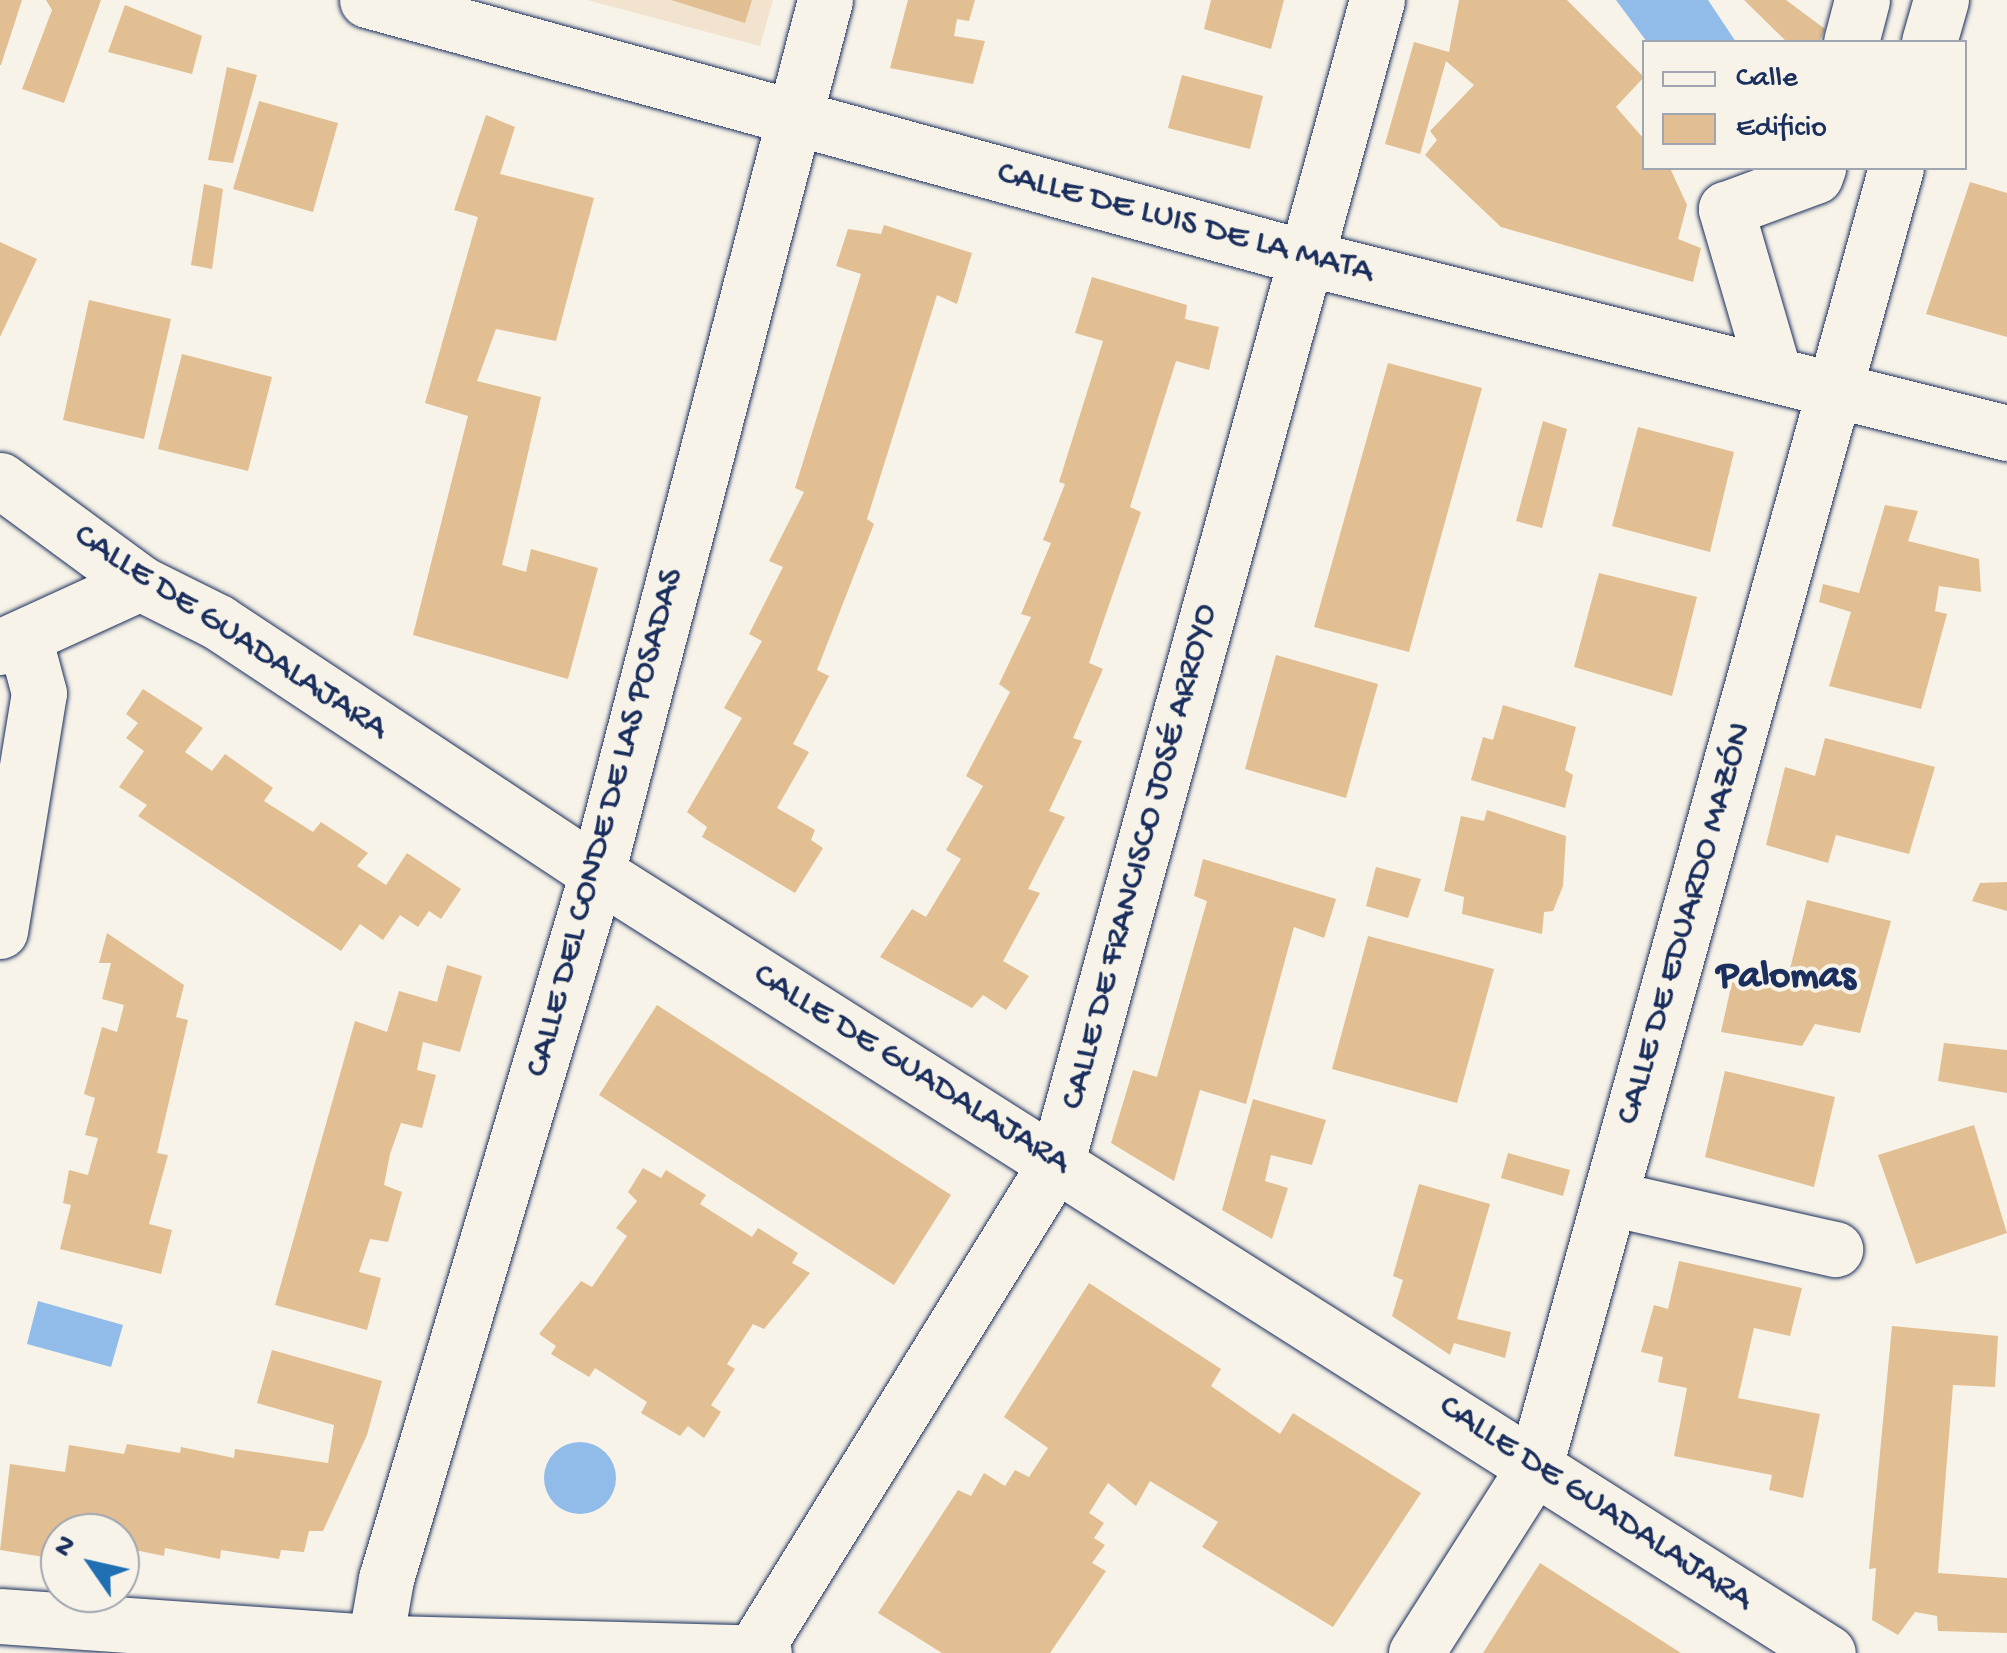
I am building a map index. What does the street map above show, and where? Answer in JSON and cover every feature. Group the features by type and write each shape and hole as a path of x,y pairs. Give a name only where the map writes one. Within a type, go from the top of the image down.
{"street":[{"name":"CALLE DE LUIS DE LA MATA","path":"366,0 1306,258 1774,370 2007,433"},
{"name":"CALLE DEL CONDE DE LAS POSADAS","path":"372,1648 598,873 825,0"},
{"name":"CALLE DE FRANCISCO JOSÉ ARROYO","path":"760,1651 1057,1161 1377,0"},
{"path":"1851,40 1862,0"},
{"path":"1931,40 1941,0"},
{"path":"1774,370 1726,209 1815,176 1817,170"},
{"name":"CALLE DE EDUARDO MAZÓN","path":"1416,1653 1535,1466 1895,170"},
{"name":"CALLE DE GUADALAJARA","path":"0,480 140,583 218,622 598,873 1828,1653"},
{"path":"0,931 39,693 12,642 140,583"},
{"path":"1610,1198 1835,1250"},
{"path":"0,1616 372,1648 760,1651"}],"shaded area":[{"path":"587,0 773,0 760,46"}],"water":[{"path":"1616,0 1708,0 1735,40 1646,40"},
{"path":"38,1301 123,1325 111,1367 27,1344"},
{"path":"580,1442 594,1444 606,1452 614,1464 614,1492 606,1504 594,1512 580,1514 566,1512 554,1504 546,1492 544,1478 546,1464 554,1452 566,1444"}],"building":[{"path":"0,0 22,0 1,65 0,65"},
{"path":"46,0 101,0 64,103 22,89 52,10"},
{"path":"671,0 752,0 745,23"},
{"path":"908,0 975,0 969,21 957,19 954,36 985,41 973,84 890,68"},
{"path":"1211,0 1284,0 1271,49 1204,29"},
{"path":"1459,0 1567,0 1642,75 1616,107 1642,137 1642,170 1671,170 1687,205 1678,239 1701,248 1693,282 1501,227 1425,155 1437,140 1430,131 1474,85 1446,61 1420,154 1385,144 1414,42 1449,52"},
{"path":"1744,0 1786,0 1825,29 1820,40 1785,40"},
{"path":"125,5 202,36 192,74 108,52"},
{"path":"227,67 257,75 233,163 208,160"},
{"path":"1182,75 1263,96 1250,149 1168,128"},
{"path":"259,101 338,123 313,212 233,189"},
{"path":"486,115 515,127 500,174 594,198 556,341 496,329 477,381 541,397 502,565 526,572 531,549 598,568 568,679 413,635 468,416 425,403 478,217 454,210"},
{"path":"1970,182 2007,193 2007,337 1926,314"},
{"path":"204,184 223,189 212,269 191,265"},
{"path":"884,225 972,253 957,304 937,295 867,519 874,524 817,670 829,676 793,744 809,752 777,808 815,830 811,840 823,848 795,893 702,837 707,827 687,812 742,718 724,708 762,641 749,634 783,567 769,561 804,492 795,488 861,274 836,266 848,229 881,234"},
{"path":"0,242 37,259 0,337"},
{"path":"1092,277 1187,305 1185,319 1219,327 1209,370 1176,361 1130,507 1141,512 1089,663 1103,669 1073,738 1082,741 1049,811 1065,817 1028,889 1040,893 1003,961 1029,976 1006,1010 983,995 972,1008 880,957 912,909 926,917 961,859 946,850 983,786 966,776 1010,692 999,684 1031,617 1021,614 1051,543 1043,540 1065,484 1059,482 1103,341 1075,333"},
{"path":"89,300 171,319 144,439 63,420"},
{"path":"182,354 272,377 248,471 158,449"},
{"path":"1388,363 1482,388 1409,652 1314,627"},
{"path":"1543,421 1567,429 1542,528 1516,521"},
{"path":"1638,427 1734,452 1710,552 1612,526"},
{"path":"1885,505 1918,511 1908,541 1979,559 1981,592 1939,586 1935,611 1947,614 1921,709 1829,686 1851,612 1819,602 1823,584 1859,593"},
{"path":"1599,573 1697,597 1672,696 1574,667"},
{"path":"1276,655 1378,684 1346,798 1245,769"},
{"path":"143,689 203,728 185,752 212,771 225,754 273,788 264,801 313,832 321,822 368,853 357,866 386,885 407,853 461,889 441,919 429,911 418,927 400,915 383,940 360,924 341,951 138,816 147,805 119,787 144,751 126,738 138,723 126,714"},
{"path":"1503,705 1576,727 1565,770 1573,775 1565,808 1471,780 1483,737 1493,740"},
{"path":"1825,738 1935,767 1909,854 1836,835 1828,863 1766,845 1785,767 1815,776"},
{"path":"1487,810 1566,836 1563,886 1553,911 1544,912 1542,934 1462,914 1464,897 1444,891 1461,816 1484,821"},
{"path":"1203,859 1336,899 1324,938 1294,927 1246,1104 1200,1090 1174,1181 1111,1143 1133,1070 1157,1077 1207,901 1194,896"},
{"path":"1376,867 1421,879 1408,918 1366,906"},
{"path":"2007,882 2007,911 1972,901 1980,883"},
{"path":"1807,900 1891,921 1860,1033 1815,1024 1802,1046 1721,1032 1732,982 1785,989"},
{"path":"107,933 184,985 176,1017 188,1020 157,1153 168,1155 149,1224 172,1230 161,1274 60,1249 71,1205 63,1203 69,1170 88,1175 98,1138 85,1135 95,1098 84,1094 102,1027 117,1032 124,1005 102,999 111,963 99,963"},
{"path":"1368,936 1494,969 1457,1103 1332,1069"},
{"path":"447,965 482,976 460,1052 423,1042 417,1070 436,1075 422,1128 401,1123 390,1154 384,1185 402,1192 388,1242 370,1239 359,1272 381,1278 367,1330 275,1305 355,1021 387,1032 399,991 437,1002"},
{"path":"657,1005 951,1195 894,1285 599,1095"},
{"path":"1944,1043 2007,1050 2007,1093 1938,1081"},
{"path":"1725,1071 1835,1097 1814,1187 1705,1157"},
{"path":"1253,1099 1326,1120 1312,1165 1271,1155 1265,1181 1288,1188 1272,1239 1222,1210"},
{"path":"1974,1125 2007,1233 1916,1264 1878,1155"},
{"path":"1508,1153 1570,1170 1563,1196 1501,1178"},
{"path":"643,1168 661,1178 666,1170 706,1195 700,1204 752,1237 758,1228 798,1253 792,1263 810,1273 764,1329 753,1324 727,1364 735,1369 711,1405 721,1412 704,1438 688,1426 680,1436 641,1413 647,1402 595,1368 589,1377 551,1354 556,1346 539,1334 581,1281 592,1287 627,1236 616,1228 637,1201 628,1192"},
{"path":"1419,1184 1490,1204 1457,1319 1511,1332 1505,1358 1454,1343 1450,1355 1392,1316 1403,1280 1393,1276"},
{"path":"1679,1261 1802,1288 1790,1336 1754,1328 1738,1398 1820,1414 1803,1498 1769,1490 1772,1475 1674,1456 1687,1388 1658,1382 1663,1357 1641,1352 1654,1305 1668,1309"},
{"path":"1089,1283 1221,1369 1211,1386 1280,1434 1293,1413 1421,1493 1333,1627 1202,1547 1218,1522 1150,1481 1136,1506 1108,1483 1089,1513 1104,1523 1094,1538 1105,1545 1092,1563 1106,1571 1050,1653 942,1653 878,1613 958,1490 971,1496 984,1473 1005,1486 1015,1470 1029,1477 1048,1448 1004,1417"},
{"path":"1892,1326 1998,1336 1995,1387 1953,1385 1938,1573 2007,1578 2007,1633 1938,1631 1937,1616 1915,1612 1898,1635 1872,1620 1876,1568 1869,1569"},
{"path":"272,1350 382,1381 367,1435 323,1531 309,1531 304,1552 281,1550 279,1559 221,1550 220,1559 165,1548 164,1556 140,1551 140,1513 40,1513 40,1556 0,1550 10,1464 65,1472 69,1445 124,1454 127,1444 180,1453 181,1447 234,1458 235,1449 328,1463 334,1425 257,1403"},
{"path":"1540,1563 1681,1653 1483,1653"}],"district":[{"name":"Palomas","path":"1786,978"}]}
